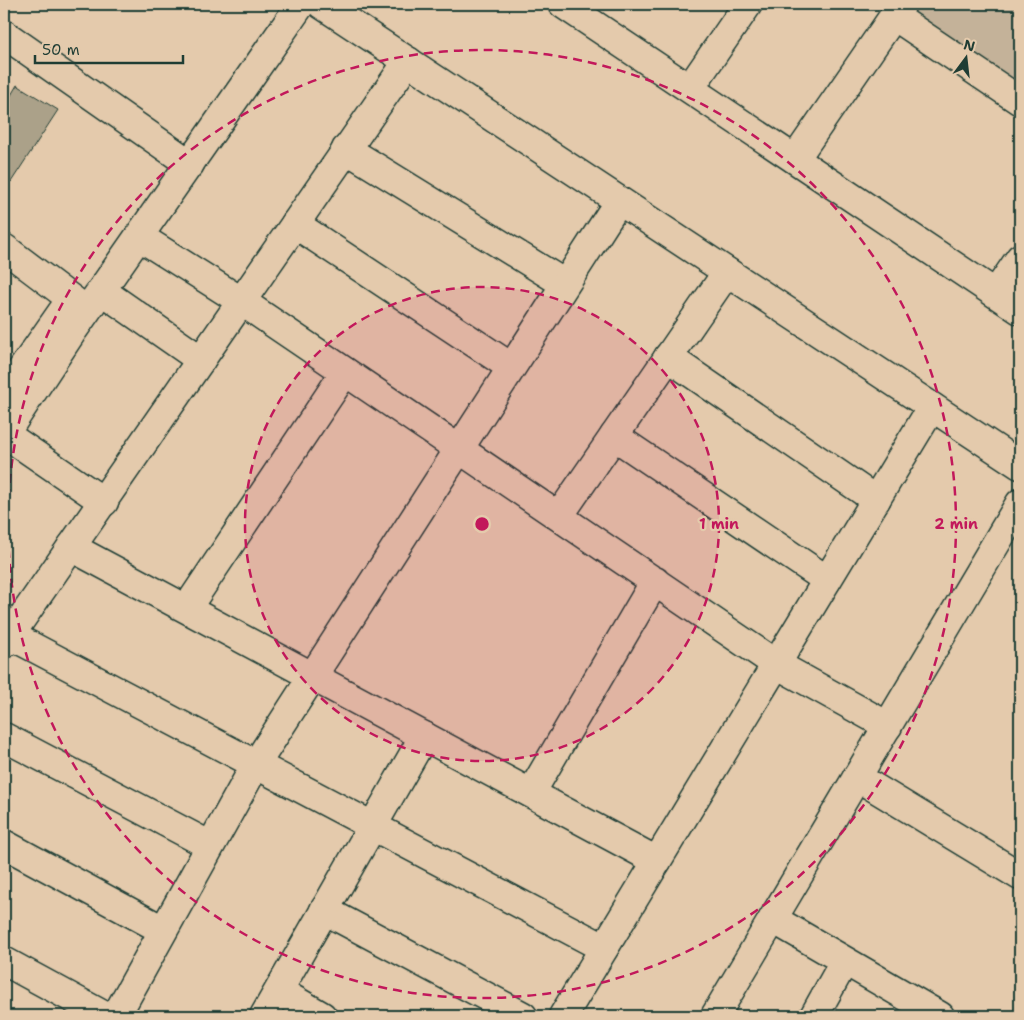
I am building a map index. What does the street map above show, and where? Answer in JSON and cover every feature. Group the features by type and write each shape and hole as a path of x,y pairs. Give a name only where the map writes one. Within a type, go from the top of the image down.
{"street":[{"path":"4,395 140,237 301,4"},
{"path":"321,4 1020,465"},
{"path":"563,4 1020,310"},
{"path":"690,88 748,4"},
{"path":"795,159 898,10 1020,101"},
{"path":"4,34 190,164"},
{"path":"408,61 7,640 256,764 604,948"},
{"path":"346,150 565,284"},
{"path":"116,1016 209,845 256,764 619,200"},
{"path":"294,224 511,367"},
{"path":"140,237 241,301 776,664 888,726"},
{"path":"4,248 86,300 201,360"},
{"path":"996,293 1020,258"},
{"path":"559,516 727,272"},
{"path":"86,300 4,435 104,502"},
{"path":"668,358 876,500"},
{"path":"187,608 345,372"},
{"path":"563,1016 932,407"},
{"path":"614,436 827,580"},
{"path":"715,1016 1020,503"},
{"path":"71,546 657,861"},
{"path":"531,793 655,582"},
{"path":"264,1016 424,736"},
{"path":"4,737 209,845"},
{"path":"857,777 1020,876"},
{"path":"4,844 163,930"},
{"path":"324,910 523,1016"},
{"path":"773,919 844,962 940,1016"},
{"path":"4,961 105,1016"},
{"path":"814,1016 844,962"},
{"path":"278,991 322,1016"}],"shaded area":[{"path":"913,4 1020,4 1020,89 907,13"}],"building":[{"path":"17,85 58,110 11,182 4,177 4,107"}]}
